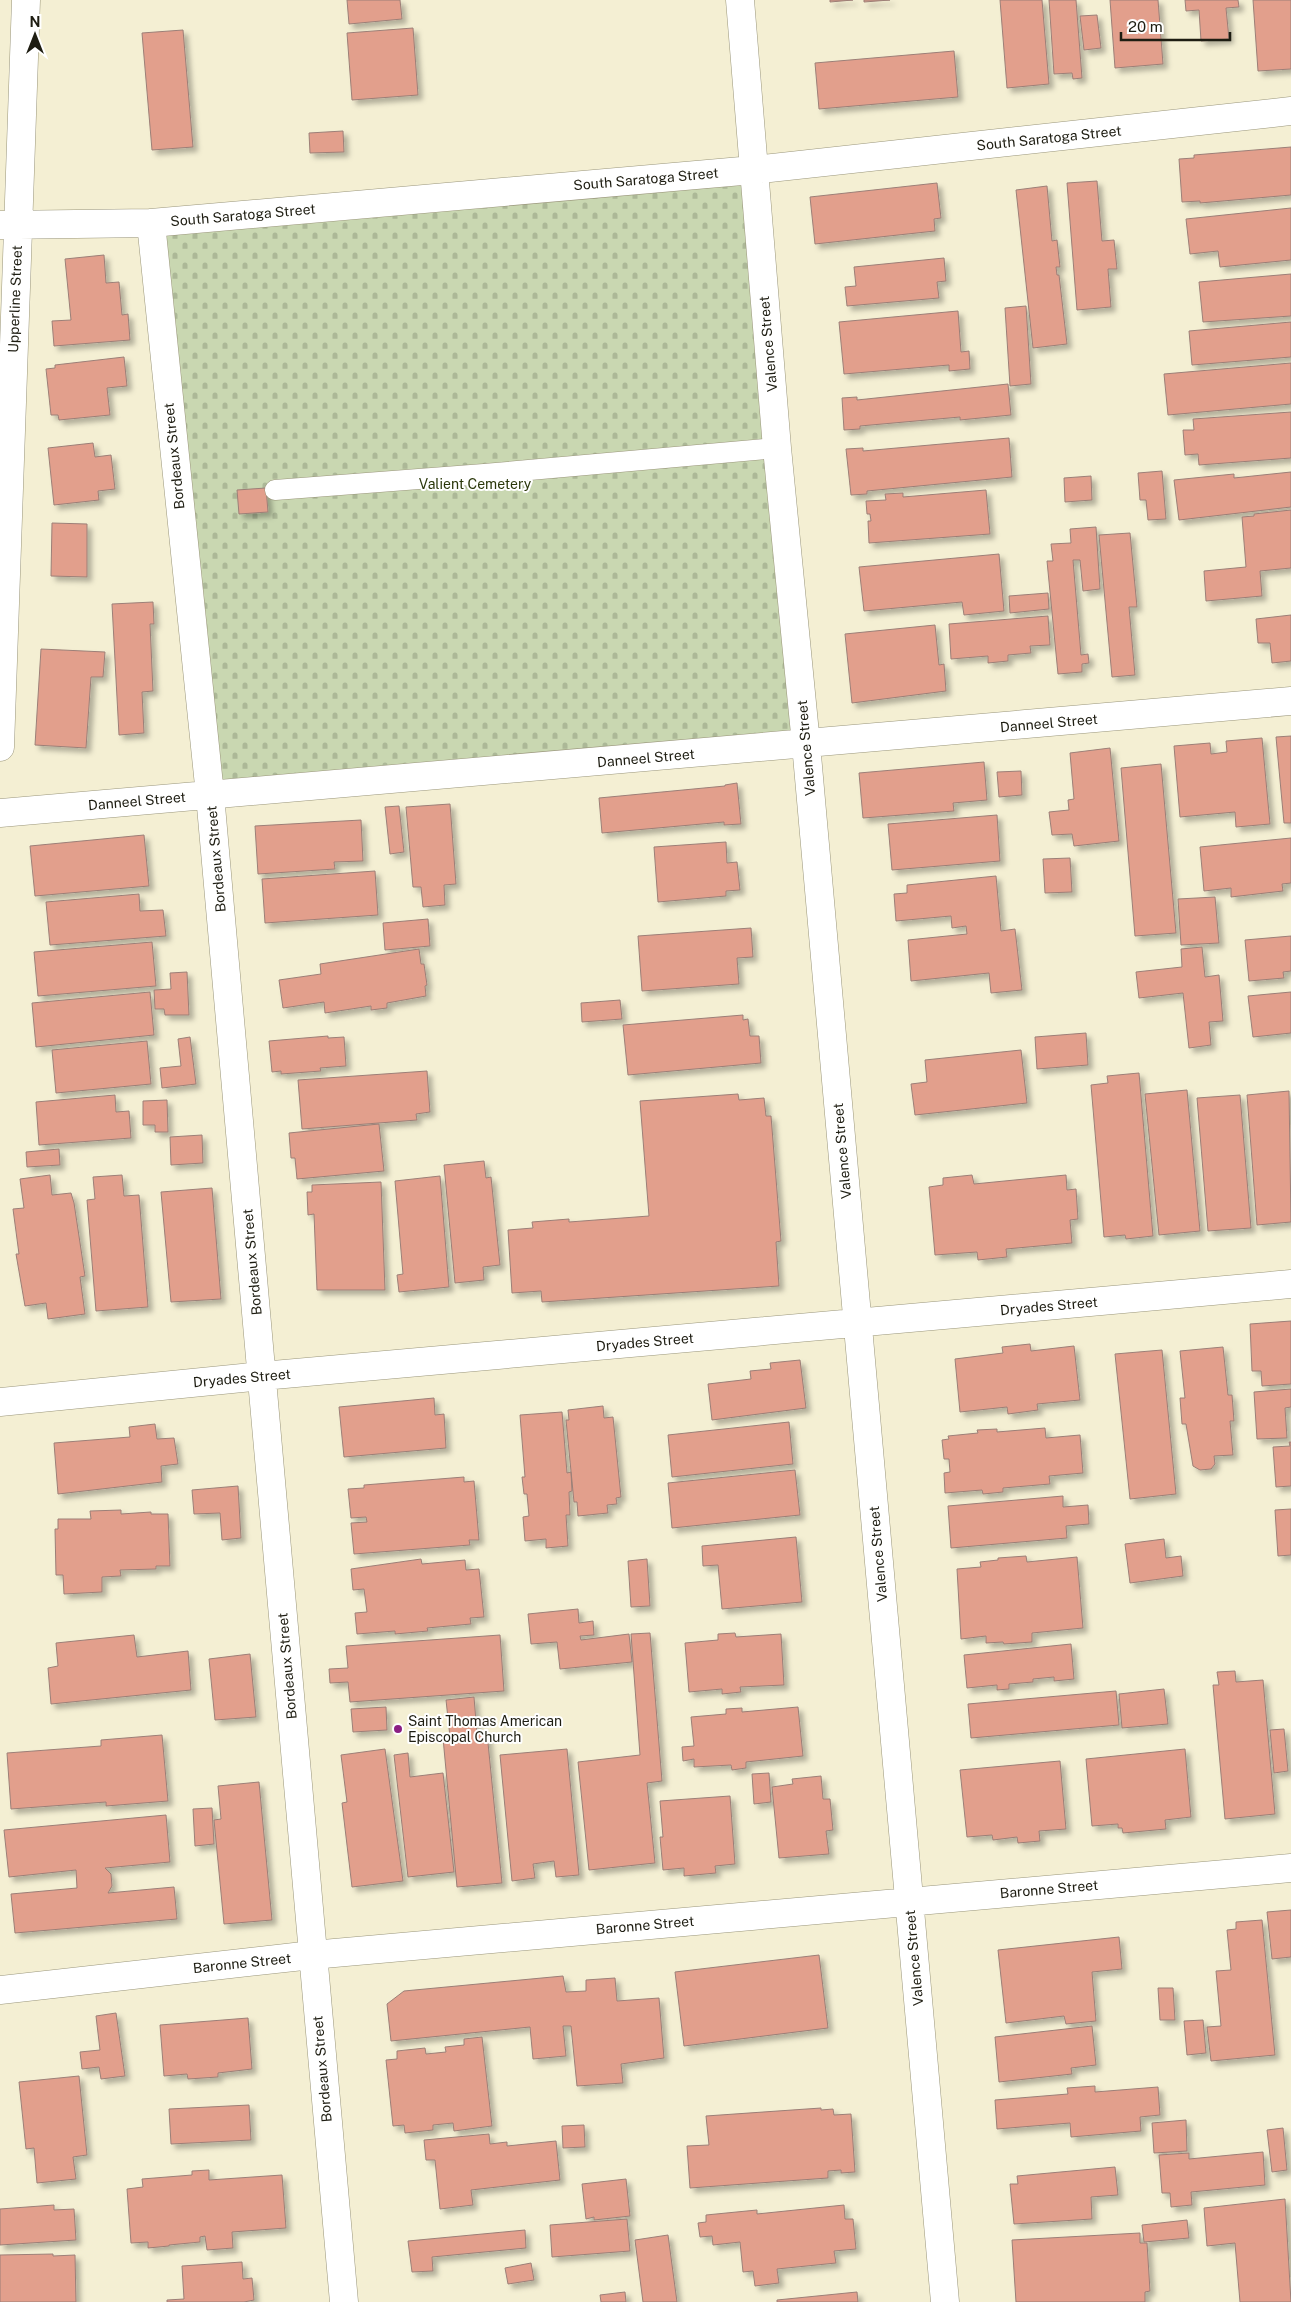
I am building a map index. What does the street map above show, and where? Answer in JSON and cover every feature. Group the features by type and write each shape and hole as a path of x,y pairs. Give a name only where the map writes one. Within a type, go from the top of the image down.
{"street":[{"name":"Upperline Street","path":"0,747 9,225 26,0"},
{"name":"Valence Street","path":"740,0 777,448 806,744 946,2302"},
{"name":"South Saratoga Street","path":"9,225 151,223 753,170 1291,111"},
{"name":"Bordeaux Street","path":"151,223 210,795 344,2302"},
{"name":"Danneel Street","path":"0,813 1291,701"},
{"name":"Dryades Street","path":"0,1402 262,1376 1291,1284"},
{"name":"Baronne Street","path":"0,1990 312,1955 1291,1868"}],"lane":[{"path":"275,490 777,448"}],"green space":[{"name":"Valient Cemetery","path":"753,170 806,744 210,795 151,223"}],"building":[{"path":"347,0 400,0 402,19 349,24"},
{"path":"830,0 853,0 830,2"},
{"path":"864,0 890,0 864,2"},
{"path":"1000,0 1042,0 1049,84 1007,88"},
{"path":"1049,0 1076,0 1082,78 1073,79 1072,73 1054,74"},
{"path":"1110,0 1158,0 1163,64 1115,68"},
{"path":"1185,0 1238,0 1239,7 1226,8 1229,39 1201,41 1199,10 1186,11"},
{"path":"1253,0 1291,0 1291,69 1258,71"},
{"path":"1097,15 1101,48 1084,50 1080,16"},
{"path":"413,28 418,95 352,100 347,33"},
{"path":"183,30 193,147 152,150 142,33"},
{"path":"954,51 958,97 819,109 815,63"},
{"path":"343,131 344,152 310,153 309,133"},
{"path":"1291,147 1291,195 1200,203 1200,201 1182,202 1179,159 1194,158 1194,155"},
{"path":"1097,181 1102,241 1114,240 1117,269 1108,269 1111,307 1077,310 1067,183"},
{"path":"937,183 941,218 934,219 935,231 815,244 810,197"},
{"path":"1047,186 1052,241 1057,240 1060,267 1056,267 1057,275 1059,275 1067,344 1033,348 1016,190"},
{"path":"1291,208 1291,260 1220,267 1218,251 1190,254 1186,219"},
{"path":"104,255 106,283 119,282 122,315 128,314 130,340 54,346 52,321 71,320 65,259"},
{"path":"944,258 946,281 937,282 939,298 847,306 845,287 856,286 854,267"},
{"path":"1291,274 1291,316 1203,322 1199,282"},
{"path":"1026,306 1031,384 1010,386 1005,308"},
{"path":"958,311 961,352 969,351 970,369 949,371 949,365 844,374 839,322"},
{"path":"1291,322 1291,357 1192,365 1189,331"},
{"path":"124,357 127,386 107,388 110,415 59,420 58,415 51,415 46,369 55,368 55,365"},
{"path":"1291,363 1291,404 1168,415 1164,374"},
{"path":"1008,384 1011,415 960,420 960,417 860,426 860,429 844,430 842,398 857,397 857,400"},
{"path":"1291,412 1291,458 1199,465 1198,454 1185,455 1183,430 1194,430 1193,419"},
{"path":"1009,438 1012,477 867,491 867,494 851,495 846,449 863,448 863,451"},
{"path":"93,443 95,457 111,455 115,489 98,491 99,500 54,505 48,448"},
{"path":"1162,471 1166,519 1148,520 1146,500 1140,500 1138,473"},
{"path":"1291,472 1291,507 1179,520 1174,480 1234,474 1234,478"},
{"path":"1091,476 1092,500 1065,502 1064,478"},
{"path":"266,488 268,512 239,514 237,490"},
{"path":"986,490 990,534 869,543 868,521 871,521 870,514 867,514 866,501 886,500 885,494 903,493 903,497"},
{"path":"1291,510 1291,568 1260,571 1262,596 1206,601 1204,571 1246,567 1242,517"},
{"path":"52,523 87,524 87,577 51,576"},
{"path":"1096,527 1100,589 1083,591 1080,560 1073,560 1081,655 1088,654 1089,663 1082,664 1082,672 1058,674 1047,561 1053,561 1051,544 1071,543 1070,529"},
{"path":"1130,533 1137,607 1129,607 1135,675 1112,677 1099,535"},
{"path":"999,554 1004,611 964,615 962,602 864,611 859,567"},
{"path":"1048,593 1049,609 1010,613 1009,596"},
{"path":"153,602 154,624 150,624 153,691 142,692 144,733 119,735 112,604"},
{"path":"1291,615 1291,661 1272,663 1270,643 1258,643 1256,619"},
{"path":"1048,616 1050,645 1030,646 1031,653 1008,655 1008,661 988,663 988,656 951,659 949,624"},
{"path":"935,625 939,665 944,664 946,691 852,703 845,634"},
{"path":"41,649 105,652 103,677 91,677 86,748 35,745"},
{"path":"1291,736 1291,823 1284,823 1276,737"},
{"path":"1262,738 1270,824 1236,827 1235,812 1180,817 1174,746 1210,743 1211,754 1227,752 1226,741"},
{"path":"1110,748 1119,841 1074,846 1072,834 1052,835 1049,812 1069,810 1068,800 1074,799 1070,753"},
{"path":"984,762 987,800 953,803 954,811 863,818 859,773"},
{"path":"1161,764 1176,933 1135,936 1121,768"},
{"path":"1021,771 1022,795 999,797 997,772"},
{"path":"737,783 741,824 724,825 724,822 602,833 599,798 725,786"},
{"path":"450,804 456,884 444,885 445,905 423,907 421,887 413,887 406,807"},
{"path":"399,806 404,852 390,854 385,807"},
{"path":"997,815 1000,861 892,870 888,824"},
{"path":"361,820 363,861 334,862 335,869 258,874 255,826"},
{"path":"144,835 149,886 35,896 30,846"},
{"path":"1291,838 1291,883 1282,884 1283,891 1231,897 1231,888 1204,891 1200,847"},
{"path":"726,842 727,863 737,862 740,890 726,891 726,896 658,902 654,847"},
{"path":"1070,858 1072,892 1045,893 1043,859"},
{"path":"375,871 378,915 265,923 262,879"},
{"path":"996,876 1001,931 1015,929 1022,990 991,993 989,973 911,981 908,940 967,934 966,926 952,928 951,916 896,921 894,894 907,893 907,885"},
{"path":"139,894 140,911 163,910 166,936 50,945 46,902"},
{"path":"1215,897 1219,943 1181,945 1178,899"},
{"path":"428,919 430,946 385,950 383,923"},
{"path":"751,928 753,957 737,958 739,984 642,991 638,936"},
{"path":"1291,936 1291,971 1283,972 1284,978 1249,981 1245,940"},
{"path":"152,942 156,986 38,996 34,952"},
{"path":"1202,947 1205,977 1219,975 1223,1021 1209,1022 1211,1045 1189,1048 1183,993 1139,998 1136,972 1182,967 1181,949"},
{"path":"419,949 421,964 424,964 427,985 425,986 426,996 387,1003 387,1008 371,1010 371,1006 325,1013 324,1002 283,1008 279,980 321,974 320,964"},
{"path":"187,972 189,1015 165,1015 164,1009 155,1009 154,990 171,989 170,973"},
{"path":"150,992 154,1035 36,1047 32,1003"},
{"path":"1291,992 1291,1033 1253,1037 1248,996"},
{"path":"620,1000 622,1019 582,1022 581,1003"},
{"path":"743,1015 743,1020 748,1019 750,1036 759,1036 761,1063 628,1075 623,1025"},
{"path":"1086,1033 1088,1065 1037,1069 1035,1037"},
{"path":"328,1036 328,1038 344,1037 346,1066 320,1068 321,1071 281,1074 281,1071 272,1072 269,1041"},
{"path":"190,1037 196,1084 162,1088 160,1068 181,1066 178,1039"},
{"path":"147,1041 151,1084 56,1093 52,1050"},
{"path":"1021,1050 1027,1103 915,1115 911,1084 927,1082 925,1060"},
{"path":"427,1071 430,1112 416,1114 417,1120 302,1129 298,1080"},
{"path":"1139,1073 1153,1236 1126,1239 1125,1235 1104,1237 1091,1085 1108,1083 1107,1076"},
{"path":"1187,1090 1200,1231 1159,1235 1145,1094"},
{"path":"1289,1091 1291,1222 1257,1225 1247,1095"},
{"path":"738,1094 739,1100 764,1098 766,1116 771,1116 781,1241 776,1242 779,1286 542,1302 541,1291 512,1293 508,1230 533,1228 532,1222 569,1219 569,1222 649,1216 640,1101"},
{"path":"115,1095 116,1112 129,1111 131,1138 39,1145 36,1102"},
{"path":"1240,1095 1251,1228 1208,1231 1197,1098"},
{"path":"167,1100 168,1132 155,1132 155,1125 143,1125 143,1101"},
{"path":"379,1124 384,1171 297,1179 295,1158 291,1158 289,1133"},
{"path":"202,1135 203,1163 171,1165 170,1137"},
{"path":"59,1149 60,1165 27,1167 26,1152"},
{"path":"484,1161 486,1178 491,1177 500,1265 483,1267 484,1280 455,1283 444,1165"},
{"path":"50,1175 52,1195 71,1193 74,1203 85,1276 80,1277 85,1314 48,1319 46,1303 25,1306 16,1254 19,1254 13,1209 24,1208 20,1179"},
{"path":"122,1175 124,1196 139,1195 148,1307 96,1311 87,1200 95,1199 93,1177"},
{"path":"972,1175 974,1184 1066,1175 1067,1190 1076,1189 1078,1219 1070,1220 1072,1243 1006,1249 1007,1257 978,1260 977,1252 935,1255 929,1187 943,1185 943,1178"},
{"path":"440,1176 449,1287 399,1292 397,1275 403,1274 395,1181"},
{"path":"381,1182 385,1290 317,1290 314,1214 308,1215 307,1192 312,1192 312,1185"},
{"path":"212,1188 221,1299 171,1302 161,1192"},
{"path":"1291,1321 1291,1384 1262,1386 1261,1371 1252,1371 1250,1324"},
{"path":"1030,1344 1031,1351 1074,1346 1080,1400 1037,1404 1038,1410 1008,1414 1007,1407 960,1412 955,1359 1003,1353 1002,1347"},
{"path":"1223,1347 1228,1395 1232,1395 1234,1421 1230,1421 1233,1455 1214,1456 1215,1464 1211,1469 1200,1470 1193,1466 1186,1424 1182,1424 1180,1398 1185,1398 1180,1351"},
{"path":"1162,1350 1176,1494 1130,1499 1115,1354"},
{"path":"800,1360 806,1408 712,1420 708,1384 751,1379 750,1371 771,1369 770,1363"},
{"path":"1291,1389 1291,1407 1285,1408 1287,1438 1257,1439 1254,1392"},
{"path":"434,1398 435,1415 444,1414 446,1448 344,1457 339,1407"},
{"path":"603,1406 604,1418 613,1417 621,1497 616,1498 617,1504 607,1505 608,1513 578,1516 577,1502 574,1502 566,1420 569,1420 568,1410"},
{"path":"562,1412 567,1473 571,1472 572,1491 569,1492 570,1515 566,1515 568,1546 546,1548 546,1539 525,1541 523,1517 529,1516 527,1494 524,1494 522,1477 525,1477 520,1415"},
{"path":"789,1422 793,1464 672,1477 668,1435"},
{"path":"155,1424 157,1439 174,1438 178,1464 161,1466 162,1482 58,1494 54,1443 130,1437 129,1427"},
{"path":"1045,1428 1046,1438 1080,1435 1083,1473 1049,1476 1050,1484 1003,1488 1003,1492 983,1494 982,1490 945,1493 944,1473 950,1472 949,1459 944,1459 942,1440 949,1439 948,1436 978,1433 977,1430 997,1429 997,1432"},
{"path":"1289,1442 1291,1442 1291,1486 1276,1487 1273,1447 1290,1446"},
{"path":"795,1470 800,1515 672,1528 668,1483"},
{"path":"464,1477 464,1482 474,1481 479,1540 469,1540 470,1545 354,1554 351,1523 367,1522 366,1517 351,1518 348,1489 364,1488 364,1485"},
{"path":"238,1486 241,1538 222,1540 220,1513 194,1514 192,1490"},
{"path":"1063,1496 1063,1507 1088,1505 1089,1524 1066,1526 1067,1538 951,1548 948,1506"},
{"path":"1291,1509 1291,1555 1278,1556 1275,1510"},
{"path":"121,1510 121,1514 151,1512 151,1514 168,1514 170,1566 156,1566 156,1569 120,1570 121,1576 102,1577 102,1592 64,1594 63,1575 56,1575 55,1529 58,1529 58,1519 91,1519 90,1511"},
{"path":"796,1537 802,1602 722,1609 718,1565 703,1566 702,1546"},
{"path":"1164,1539 1166,1558 1181,1556 1183,1576 1130,1583 1125,1544"},
{"path":"1026,1556 1027,1562 1077,1557 1083,1628 1032,1633 1032,1642 986,1643 986,1636 961,1639 957,1569 981,1567 980,1562 998,1560 998,1558"},
{"path":"421,1559 422,1564 465,1560 466,1570 479,1569 484,1617 470,1618 471,1624 427,1628 428,1631 395,1634 395,1631 357,1634 355,1613 367,1612 364,1589 353,1590 351,1569"},
{"path":"647,1559 650,1606 631,1607 628,1561"},
{"path":"578,1609 579,1623 593,1621 594,1635 580,1636 581,1640 629,1634 632,1662 560,1669 557,1642 531,1644 528,1614"},
{"path":"650,1633 662,1781 647,1783 655,1863 589,1870 578,1762 640,1755 631,1634"},
{"path":"735,1633 736,1637 781,1634 784,1685 740,1687 741,1692 722,1694 722,1689 689,1692 685,1643 718,1640 718,1634"},
{"path":"134,1635 137,1657 188,1651 191,1690 51,1704 48,1668 58,1666 56,1643"},
{"path":"500,1635 504,1691 350,1702 348,1682 330,1683 329,1669 348,1668 346,1646"},
{"path":"1071,1644 1074,1679 1054,1681 1054,1677 1033,1679 1033,1682 1009,1684 1009,1689 997,1690 997,1685 967,1688 964,1655"},
{"path":"250,1654 256,1717 215,1720 209,1659"},
{"path":"1235,1671 1236,1682 1263,1680 1275,1814 1225,1819 1213,1685 1219,1685 1217,1672"},
{"path":"1164,1689 1168,1724 1122,1728 1119,1694"},
{"path":"1116,1691 1119,1725 971,1738 968,1704"},
{"path":"474,1697 477,1734 487,1733 502,1883 457,1887 443,1738 450,1737 446,1700"},
{"path":"386,1707 387,1730 353,1732 351,1709"},
{"path":"798,1707 803,1756 746,1762 746,1768 732,1770 731,1765 694,1767 694,1759 683,1761 682,1747 694,1746 691,1717 726,1714 726,1709 742,1708 742,1712"},
{"path":"1284,1729 1288,1771 1274,1773 1270,1730"},
{"path":"162,1735 168,1801 106,1806 106,1802 11,1809 7,1753 101,1746 101,1740"},
{"path":"385,1749 403,1881 352,1887 342,1803 347,1802 341,1755"},
{"path":"567,1749 579,1875 556,1877 554,1861 533,1864 535,1878 512,1881 500,1755"},
{"path":"1185,1749 1191,1817 1165,1820 1166,1829 1123,1833 1122,1828 1118,1828 1118,1824 1092,1826 1086,1759"},
{"path":"408,1753 410,1777 443,1773 454,1872 408,1877 394,1755"},
{"path":"1060,1761 1066,1829 1039,1831 1040,1841 1018,1843 1017,1837 993,1840 992,1835 967,1837 960,1770"},
{"path":"769,1773 771,1802 754,1804 752,1774"},
{"path":"821,1776 823,1799 830,1799 833,1830 826,1831 829,1854 779,1858 772,1787 793,1784 792,1779"},
{"path":"259,1782 272,1920 224,1924 214,1820 221,1819 218,1786"},
{"path":"730,1796 735,1864 715,1866 716,1873 684,1876 684,1868 663,1870 660,1837 663,1837 660,1801"},
{"path":"212,1808 214,1844 195,1846 193,1809"},
{"path":"166,1815 170,1862 105,1868 111,1874 112,1886 108,1893 174,1887 177,1919 15,1933 11,1894 77,1888 76,1870 9,1877 4,1830"},
{"path":"1291,1910 1291,1957 1272,1959 1267,1912"},
{"path":"1262,1920 1275,2055 1211,2061 1207,2027 1221,2026 1216,1971 1231,1970 1227,1930 1236,1929 1236,1922"},
{"path":"1119,1937 1122,1969 1092,1972 1096,2021 1066,2024 1064,2016 1006,2023 998,1950"},
{"path":"819,1955 828,2028 684,2046 675,1972"},
{"path":"563,1976 566,1992 586,1991 586,1980 615,1978 617,2001 659,1998 664,2058 621,2064 623,2083 577,2086 571,2026 563,2026 566,2056 533,2059 530,2027 391,2041 387,2004 404,1991"},
{"path":"1158,1988 1173,1988 1175,2020 1160,2020"},
{"path":"116,2013 125,2076 101,2079 99,2067 82,2069 80,2052 100,2050 96,2016"},
{"path":"248,2018 252,2069 218,2073 218,2077 188,2079 187,2074 164,2076 160,2025"},
{"path":"1203,2020 1206,2053 1187,2055 1184,2021"},
{"path":"1092,2026 1096,2065 1071,2068 1072,2074 999,2082 995,2037"},
{"path":"482,2037 492,2126 454,2131 453,2123 433,2125 433,2130 405,2133 404,2125 393,2126 386,2060 397,2059 397,2051 425,2048 426,2054 446,2052 445,2047 464,2045 464,2039"},
{"path":"79,2076 87,2155 73,2157 76,2179 37,2183 34,2148 26,2149 19,2082"},
{"path":"1095,2086 1095,2092 1158,2087 1160,2115 1140,2117 1141,2131 1071,2137 1070,2123 997,2129 995,2100 1068,2094 1067,2088"},
{"path":"249,2105 251,2140 171,2144 169,2109"},
{"path":"821,2108 821,2110 833,2109 834,2115 851,2114 855,2172 841,2173 841,2170 828,2171 828,2178 690,2188 687,2146 709,2145 706,2116"},
{"path":"1186,2120 1187,2151 1154,2153 1152,2123"},
{"path":"584,2125 585,2147 563,2148 562,2126"},
{"path":"1283,2128 1287,2170 1272,2172 1267,2130"},
{"path":"489,2134 490,2144 507,2142 507,2146 556,2141 560,2180 471,2190 473,2205 440,2209 435,2160 426,2160 424,2140"},
{"path":"1263,2152 1265,2185 1191,2192 1192,2205 1171,2207 1170,2193 1162,2193 1159,2155 1189,2153 1189,2159"},
{"path":"1115,2167 1118,2195 1091,2197 1092,2219 1014,2224 1010,2184 1018,2184 1017,2176"},
{"path":"209,2170 209,2180 282,2175 286,2228 232,2232 233,2248 207,2250 205,2236 200,2237 200,2242 148,2248 148,2242 131,2243 127,2189 143,2187 142,2179 192,2175 192,2171"},
{"path":"626,2179 630,2216 594,2220 594,2217 586,2219 582,2184"},
{"path":"1285,2199 1291,2302 1240,2302 1235,2243 1207,2246 1204,2208"},
{"path":"54,2205 54,2210 74,2209 76,2240 0,2245 0,2209"},
{"path":"844,2205 845,2219 853,2219 856,2249 834,2251 836,2263 777,2269 779,2283 755,2286 753,2271 743,2272 740,2242 713,2245 712,2236 700,2237 698,2223 706,2222 706,2215 757,2210 757,2214"},
{"path":"627,2219 630,2251 552,2257 550,2225"},
{"path":"1187,2220 1189,2238 1144,2242 1142,2225"},
{"path":"525,2230 526,2248 432,2257 433,2271 412,2272 408,2241"},
{"path":"1140,2233 1140,2243 1147,2243 1150,2291 1145,2292 1145,2302 1016,2302 1012,2240"},
{"path":"668,2235 677,2302 643,2302 635,2240"},
{"path":"53,2254 53,2256 75,2255 76,2302 0,2302 0,2255"},
{"path":"242,2262 243,2279 252,2278 254,2300 244,2302 167,2302 167,2300 184,2299 182,2266"},
{"path":"531,2263 534,2280 508,2284 505,2268"},
{"path":"625,2292 626,2302 601,2302 600,2295"},
{"path":"857,2292 858,2302 777,2302 777,2300"}],"place":[{"name":"Saint Thomas American Episcopal Church","path":"398,1729"}]}
